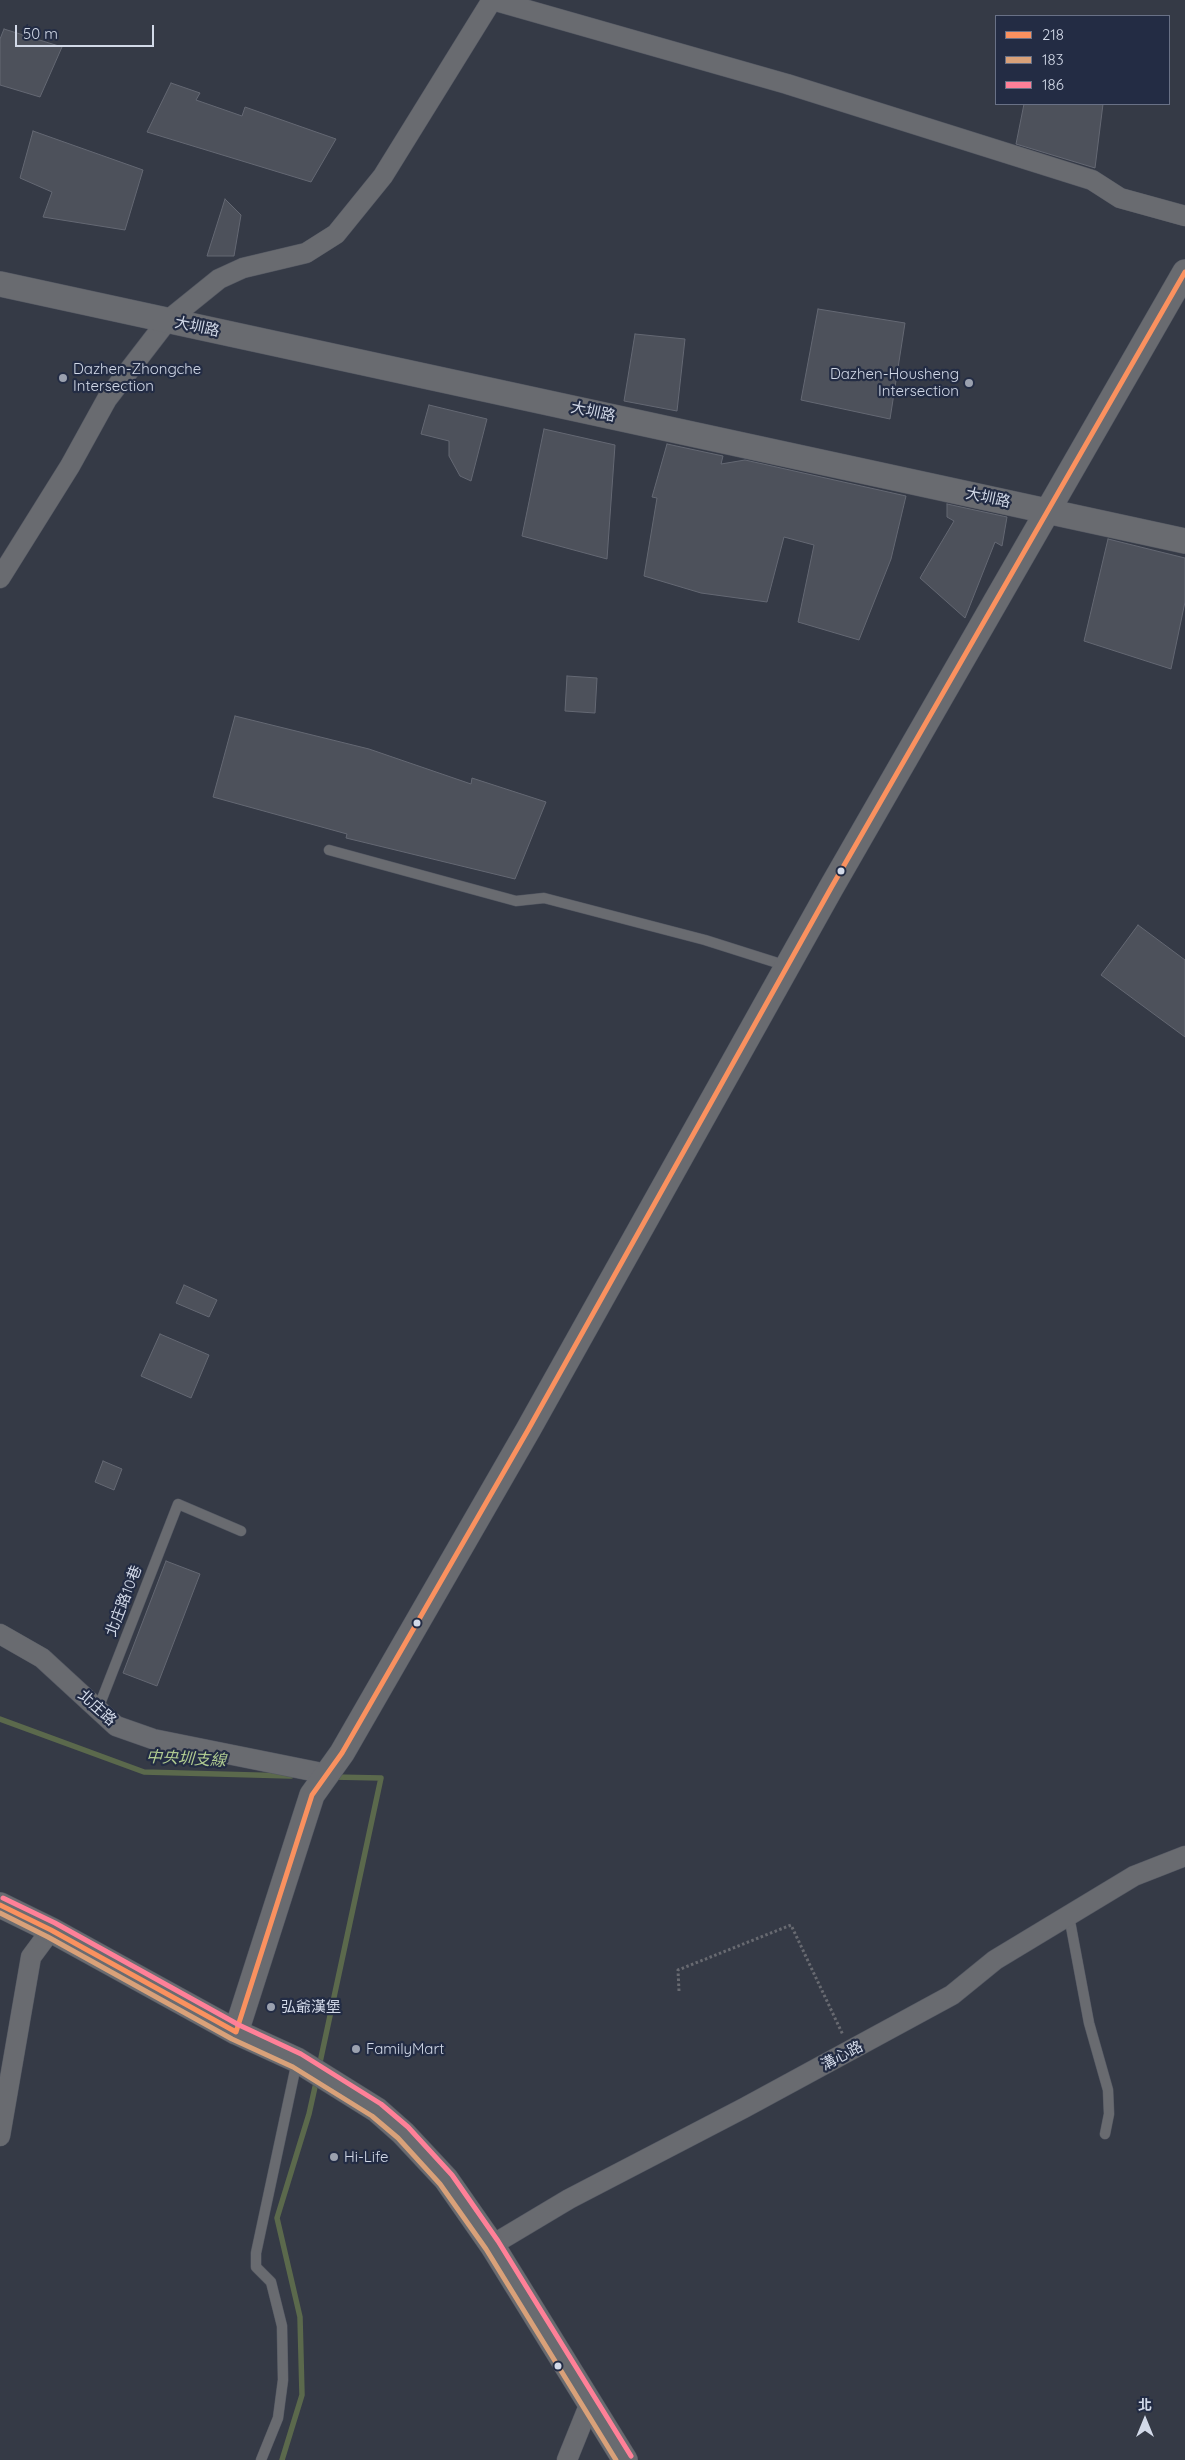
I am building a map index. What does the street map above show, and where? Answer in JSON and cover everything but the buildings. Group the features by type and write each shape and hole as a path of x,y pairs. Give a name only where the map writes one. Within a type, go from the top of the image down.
{"street":[{"path":"0,578 70,466 107,399 167,321 218,279 243,268 306,253 336,234 383,176 492,0 787,84 1092,180 1120,198 1185,216"},
{"path":"236,2032 312,1795 342,1753 528,1430 788,966 1047,510 1185,272"},
{"name":"大圳路","path":"0,284 1185,541"},
{"name":"北庄路","path":"0,1634 42,1658 116,1726 153,1739 327,1774"},
{"name":"溝心路","path":"492,2245 569,2198 851,2051 952,1995 995,1960 1134,1876 1185,1856"},
{"path":"0,1905 51,1930 236,2032 301,2062 377,2110 403,2133 446,2179 492,2245 625,2460"},
{"path":"0,2136 31,1957 51,1930"},
{"path":"567,2460 590,2402"}],"lane":[{"path":"330,850 516,901 544,898 554,900 705,940 788,966"},
{"name":"北庄路10巷","path":"98,1709 178,1504 242,1531"},
{"path":"1069,1916 1089,2023 1108,2090 1109,2114 1105,2134"},
{"path":"261,2460 278,2418 283,2380 282,2326 272,2282 256,2267 256,2254 301,2062"}],"path":[{"path":"679,1991 678,1970 791,1925 851,2051"}],"waterway":[{"name":"中央圳支線","path":"0,1719 144,1772 291,1776"},
{"path":"319,2067 381,1778 333,1777"},
{"path":"282,2460 302,2395 300,2317 277,2218 309,2114 317,2078"}],"transit line":[{"name":"218","path":"236,2032 312,1795 342,1753 528,1430 831,888 1185,272"},
{"name":"186","path":"3,1898 55,1923 239,2025 301,2054 381,2104 408,2127 452,2175 498,2241 631,2456"},
{"name":"218","path":"0,1905 51,1930 236,2032"},
{"name":"183","path":"0,1913 48,1937 232,2039 293,2067 372,2116 398,2138 440,2184 486,2249 616,2460"}],"place":[{"name":"Dazhen-Zhongche Intersection","path":"63,378"},
{"name":"Dazhen-Housheng Intersection","path":"969,383"},
{"name":"弘爺漢堡","path":"271,2007"},
{"name":"FamilyMart","path":"356,2049"},
{"name":"Hi-Life","path":"334,2157"}]}
